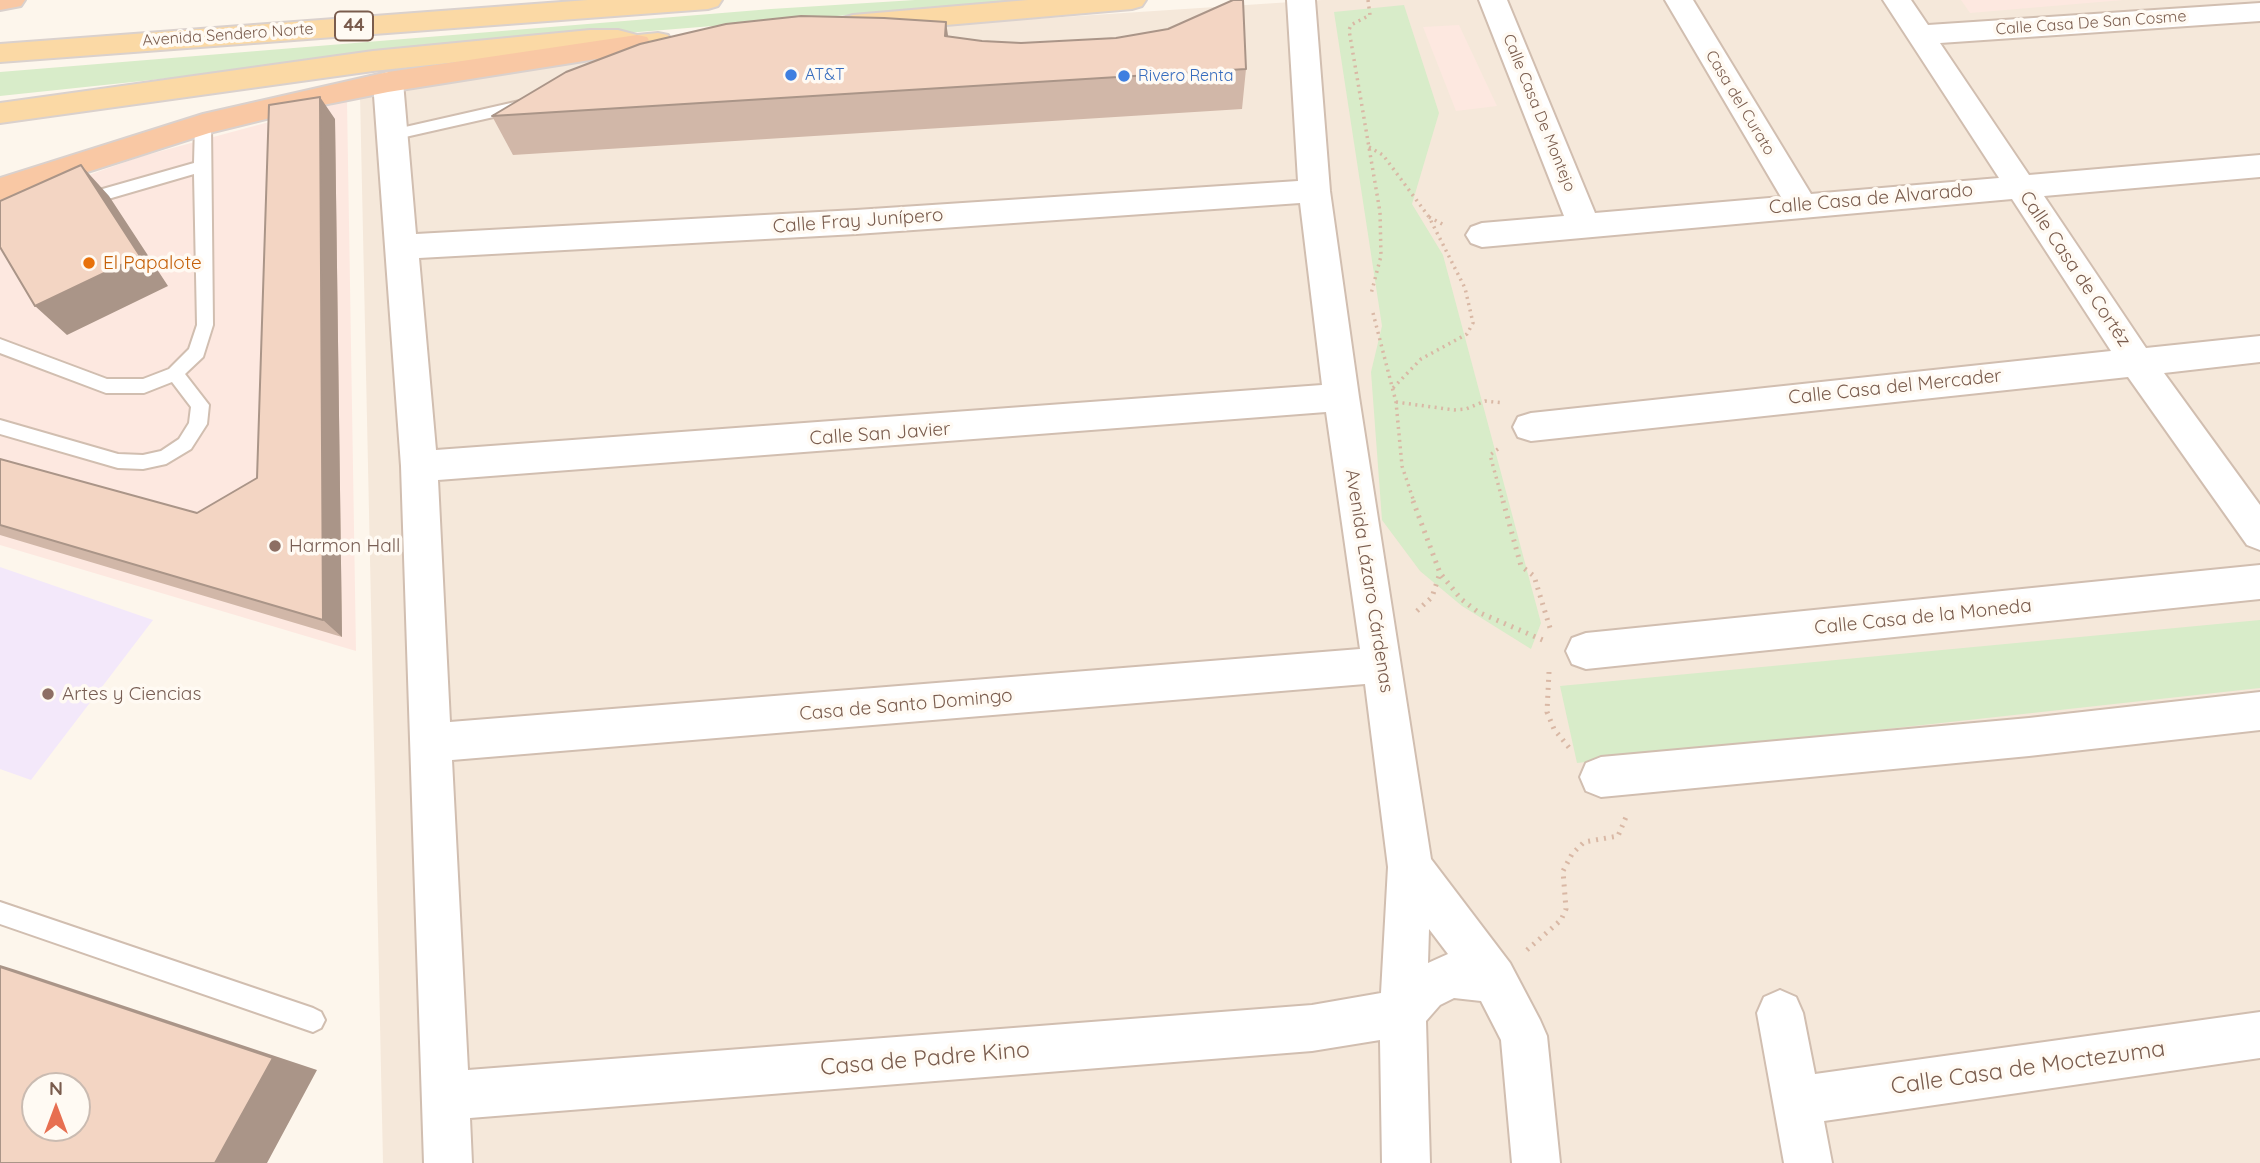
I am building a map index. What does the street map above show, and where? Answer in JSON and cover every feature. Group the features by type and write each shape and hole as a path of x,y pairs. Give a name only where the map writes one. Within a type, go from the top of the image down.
{"highway":[{"path":"0,189 204,124 323,95 388,82 636,44"}],"main road":[{"path":"0,3 11,0"},
{"name":"Avenida Sendero Norte","path":"0,30 358,0"},
{"name":"Avenida Sendero Norte","path":"0,53 708,0"},
{"path":"836,27 1132,0"},
{"path":"0,113 398,58 590,39 618,39 636,44 678,40"}],"street":[{"name":"Avenida Lázaro Cárdenas","path":"1301,0 1314,191 1340,397 1382,665 1409,867 1403,1013 1406,1163"},
{"name":"Calle Casa De Montejo","path":"1493,0 1584,225"},
{"name":"Casa del Curato","path":"1679,0 1802,206"},
{"name":"Calle Casa de Cortéz","path":"1897,0 2136,361 2260,534"},
{"name":"Calle Casa De San Cosme","path":"1922,35 2260,12"},
{"path":"388,82 419,466 448,1163"},
{"name":"Calle Casa de Alvarado","path":"1482,235 2260,166"},
{"name":"Calle Fray Junípero","path":"401,247 856,222 1314,191"},
{"name":"Calle Casa del Mercader","path":"1531,427 2260,349"},
{"name":"Calle San Javier","path":"419,466 1340,397"},
{"name":"Calle Casa de la Moneda","path":"1586,651 2260,582"},
{"name":"Casa de Santo Domingo","path":"430,743 1382,665"},
{"path":"1601,777 2029,737 2260,711"},
{"path":"1409,867 1494,979 1524,1037 1530,1069 1536,1163"},
{"path":"1403,1013 1423,989 1452,975 1494,979"},
{"name":"Casa de Padre Kino","path":"445,1096 1312,1028 1403,1013"},
{"path":"1780,1013 1808,1163"},
{"name":"Calle Casa de Moctezuma","path":"1796,1101 2260,1035"}],"lane":[{"path":"392,135 537,102"},
{"path":"0,346 106,386 144,386 175,374 197,352 205,325 202,166 204,124"},
{"path":"67,205 202,166"},
{"path":"0,427 118,461 143,462 166,457 185,444 198,425 200,405 175,374"},
{"path":"0,913 313,1020"}],"path":[{"path":"1367,0 1370,15 1351,25 1349,30 1380,212 1381,256 1371,297 1396,402 1402,466 1423,532 1440,573 1461,598 1478,611 1550,643 1550,626 1546,611 1534,576 1521,566 1518,559 1490,456 1496,449 1529,444 1531,427 1513,407 1501,401 1485,401 1466,409 1454,410 1396,402"},
{"path":"1369,147 1383,155 1429,217 1465,288 1473,323 1468,334 1421,359 1393,389"},
{"path":"1494,979 1561,920 1566,909 1563,871 1572,854 1584,842 1618,836 1626,818 1622,798 1563,743 1554,729 1547,712 1549,671"}],"shaded area":[{"path":"1322,0 2260,0 2260,1163 383,1163 360,94 391,86 788,35"},
{"path":"1961,0 2123,0 1970,13"},
{"path":"1459,25 1497,106 1456,111 1423,27"},
{"path":"347,101 356,651 0,545 0,207 139,157"},
{"name":"Artes y Ciencias","path":"0,567 153,620 31,780 0,769"}],"green space":[{"path":"915,0 1035,0 502,43 0,96 0,72 771,9"},
{"path":"1404,5 1439,113 1412,204 1443,255 1541,623 1531,649 1462,606 1420,571 1382,520 1371,372 1382,326 1334,12"},
{"path":"2260,620 2260,688 1577,763 1560,686"}],"building":[{"path":"1233,0 1243,0 1246,69 492,116 566,72 640,44 726,24 801,16 884,18 946,22 945,36 1021,43 1116,38 1168,29"},
{"path":"320,97 323,620 0,525 0,459 197,513 257,478 269,105"},
{"path":"81,165 140,256 35,306 0,247 0,201"},
{"path":"0,967 273,1058 215,1163 0,1163"}],"place":[{"name":"AT&T","path":"791,75"},
{"name":"Rivero Renta","path":"1124,76"},
{"name":"El Papalote","path":"89,263"},
{"name":"Harmon Hall","path":"275,546"},
{"name":"Artes y Ciencias","path":"48,694"}]}
